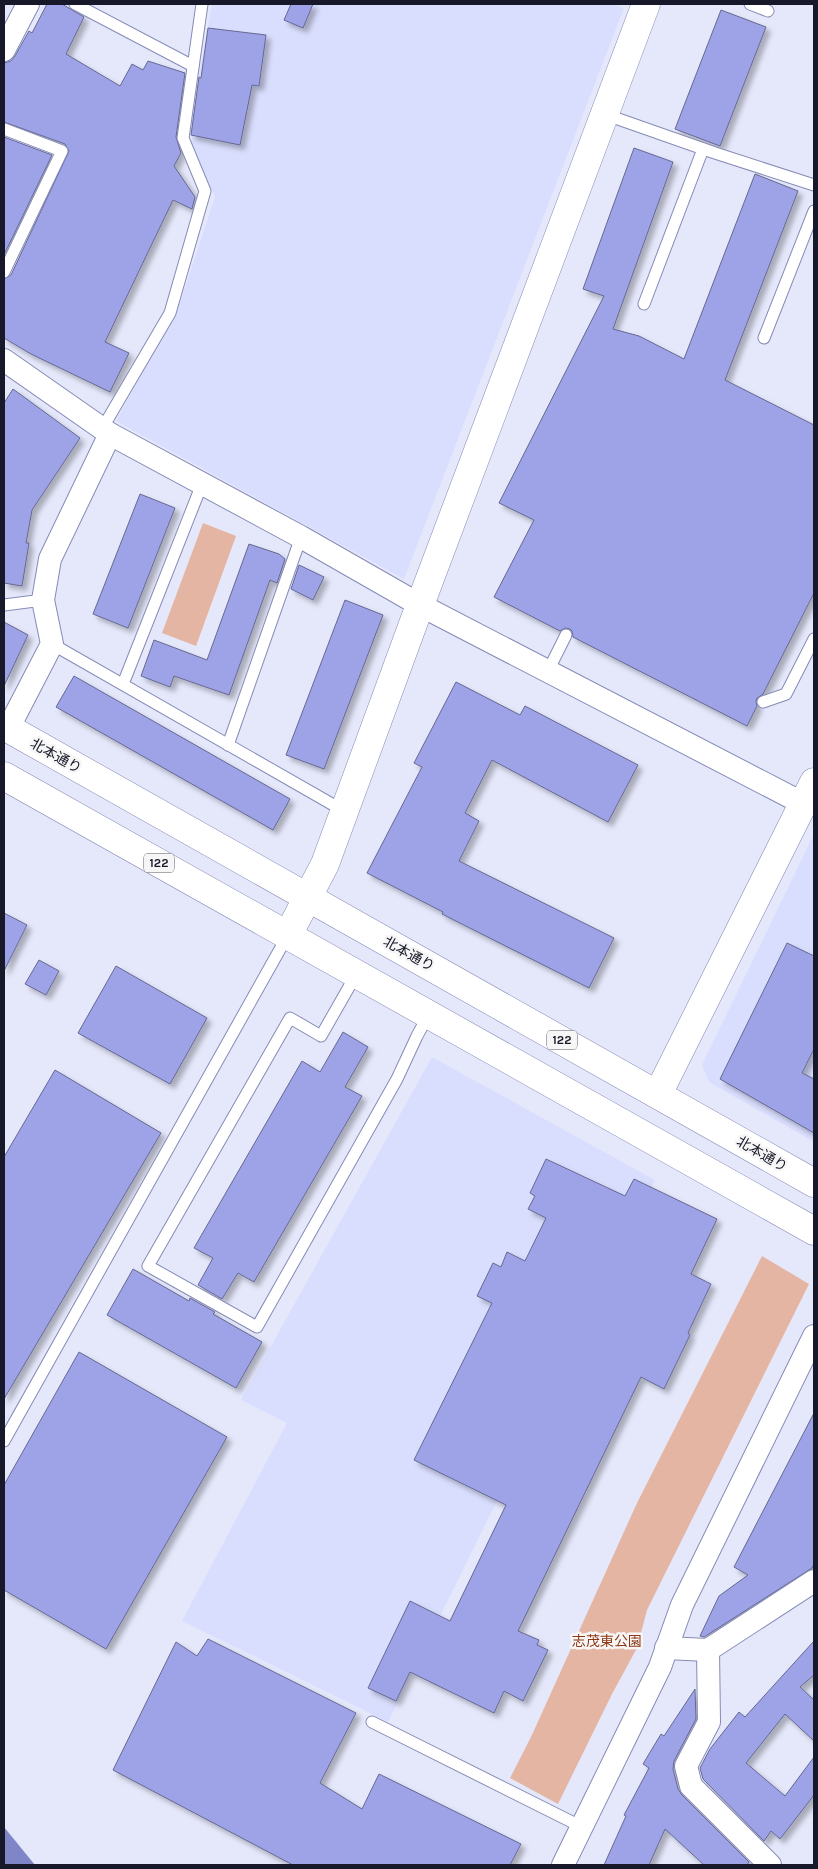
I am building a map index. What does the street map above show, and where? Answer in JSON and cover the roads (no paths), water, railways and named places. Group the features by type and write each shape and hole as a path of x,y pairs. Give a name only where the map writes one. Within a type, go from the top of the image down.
{"main road":[{"path":"288,935 324,864 344,812 646,4"},
{"name":"北本通り","path":"6,728 814,1183"},
{"name":"122","path":"4,776 814,1230"},
{"path":"658,1094 809,793"}],"street":[{"path":"4,50 28,4"},
{"path":"6,365 106,431 301,537 420,605 548,672 809,793"},
{"path":"6,728 52,644 43,600 50,559 106,431"},
{"path":"563,1865 660,1667 682,1605 814,1336"},
{"path":"666,1648 708,1650 814,1581"},
{"path":"708,1650 710,1722 686,1766 691,1786 766,1864"}],"lane":[{"path":"75,4 193,66"},
{"path":"106,431 170,312 205,191 183,138 202,4"},
{"path":"750,4 768,11"},
{"path":"604,114 814,185"},
{"path":"4,129 62,151 4,272"},
{"path":"644,304 703,149"},
{"path":"764,338 814,211"},
{"path":"123,684 202,484"},
{"path":"228,746 301,537"},
{"path":"4,605 43,600"},
{"path":"548,672 566,635"},
{"path":"762,702 786,694 814,639"},
{"path":"52,644 228,746 324,798 344,812"},
{"path":"4,1441 288,935"},
{"path":"356,973 321,1036 290,1018 148,1266 257,1327 397,1079 429,1014"},
{"path":"372,1722 582,1827"}],"water":[{"path":"4,1827 35,1865 4,1865"}],"park label":[{"name":"志茂東公園","path":"607,1641"}]}
